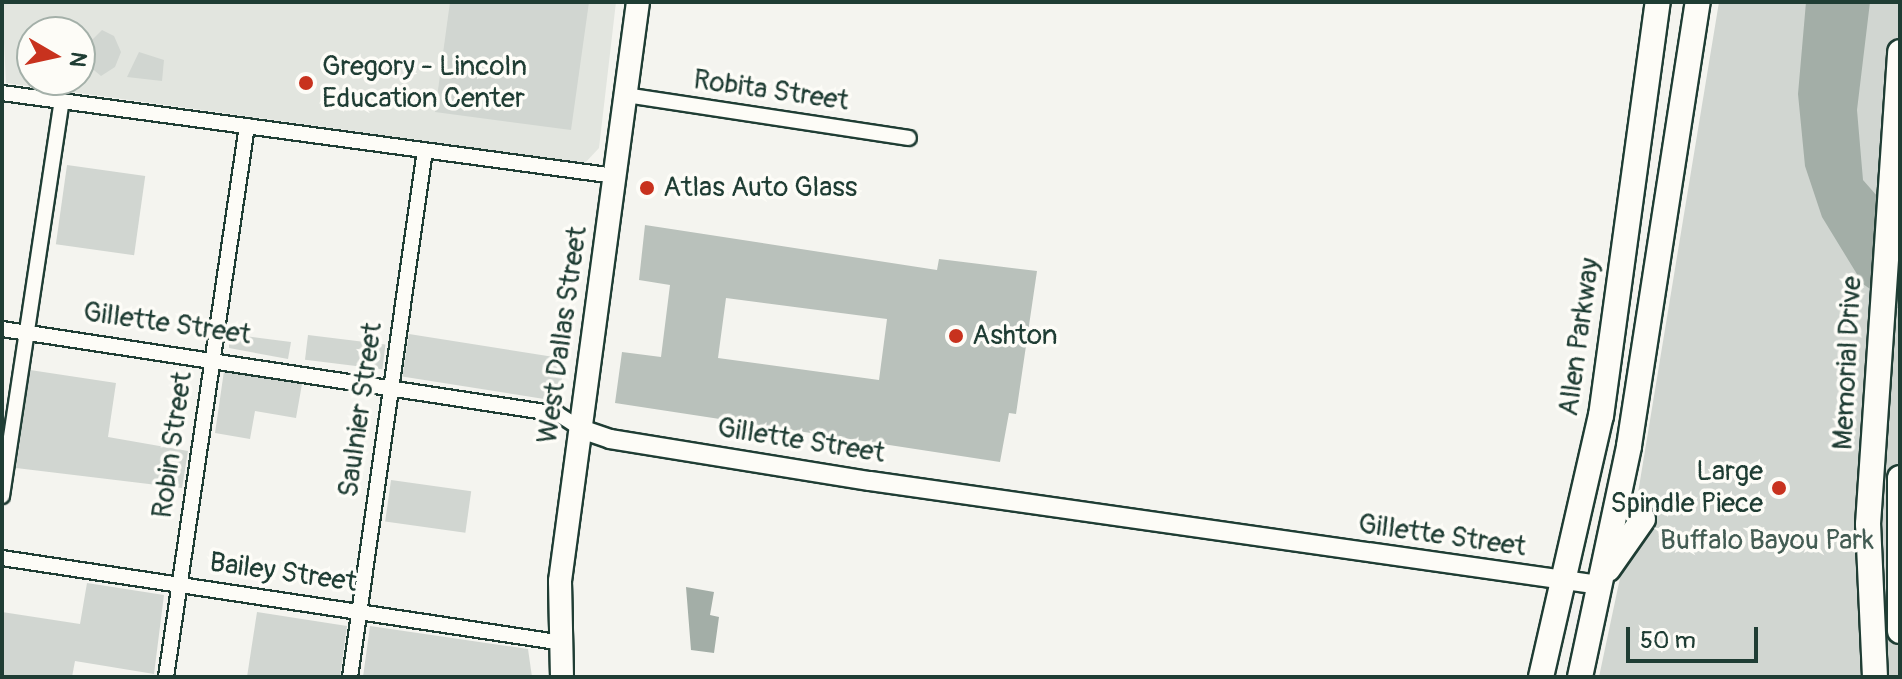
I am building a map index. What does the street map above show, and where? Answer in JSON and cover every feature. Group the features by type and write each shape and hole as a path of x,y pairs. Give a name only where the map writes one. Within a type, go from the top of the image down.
{"main road":[{"name":"West Dallas Street","path":"562,677 557,642 581,429 638,2"},
{"name":"Allen Parkway","path":"1541,677 1601,416 1658,2"},
{"path":"1580,677 1638,396 1698,2"},
{"name":"Memorial Drive","path":"1875,677 1868,539 1900,52"},
{"path":"1900,478 1900,631"},
{"path":"1599,585 1643,519"}],"street":[{"path":"2,93 615,176"},
{"name":"Robita Street","path":"625,95 909,138"},
{"path":"2,496 62,101"},
{"name":"Robin Street","path":"166,677 247,126"},
{"name":"Saulnier Street","path":"350,677 425,150"},
{"name":"Gillette Street","path":"2,329 213,357 558,414 581,429 610,439 870,481 1599,585"},
{"name":"Bailey Street","path":"2,558 557,642"}],"shaded area":[{"name":"Gregory - Lincoln Education Center","path":"2,2 616,2 599,148 585,163 96,95 96,16 16,16 16,84 6,83"},
{"path":"1806,2 1870,2 1857,110 1863,180 1900,222 1900,310 1863,284 1822,217 1805,166 1798,94"},
{"path":"686,587 714,592 710,615 719,617 714,653 691,650"}],"green space":[{"path":"450,2 589,2 571,130 435,112"},
{"name":"Buffalo Bayou Park","path":"1719,2 1900,2 1900,677 1599,677 1638,493"},
{"path":"102,30 114,36 121,52 115,67 101,76 96,72 96,36"},
{"path":"139,52 164,60 162,81 127,77"},
{"path":"67,165 145,176 134,255 56,244"},
{"path":"229,334 291,342 288,359 229,348"},
{"path":"409,334 565,359 558,401 402,376"},
{"path":"308,335 385,345 382,369 305,360"},
{"path":"30,370 116,383 108,437 188,451 182,488 16,468"},
{"path":"224,371 302,384 296,418 255,411 250,439 215,433"},
{"path":"391,480 471,491 465,533 385,522"},
{"path":"87,583 164,595 154,674 75,661 72,677 2,677 2,612 80,624"},
{"path":"257,612 347,626 340,677 247,677"},
{"path":"370,626 528,649 532,677 363,677"}],"building":[{"name":"Ashton","path":"645,225 937,270 939,259 1037,271 1016,414 1009,413 1000,462 615,403 622,352 661,357 670,285 639,280","holes":["726,298 887,319 879,380 718,358"]}],"place":[{"name":"Gregory - Lincoln Education Center","path":"306,83"},
{"name":"Atlas Auto Glass","path":"647,188"},
{"name":"Ashton","path":"956,336"},
{"name":"Large Spindle Piece","path":"1779,488"}]}
